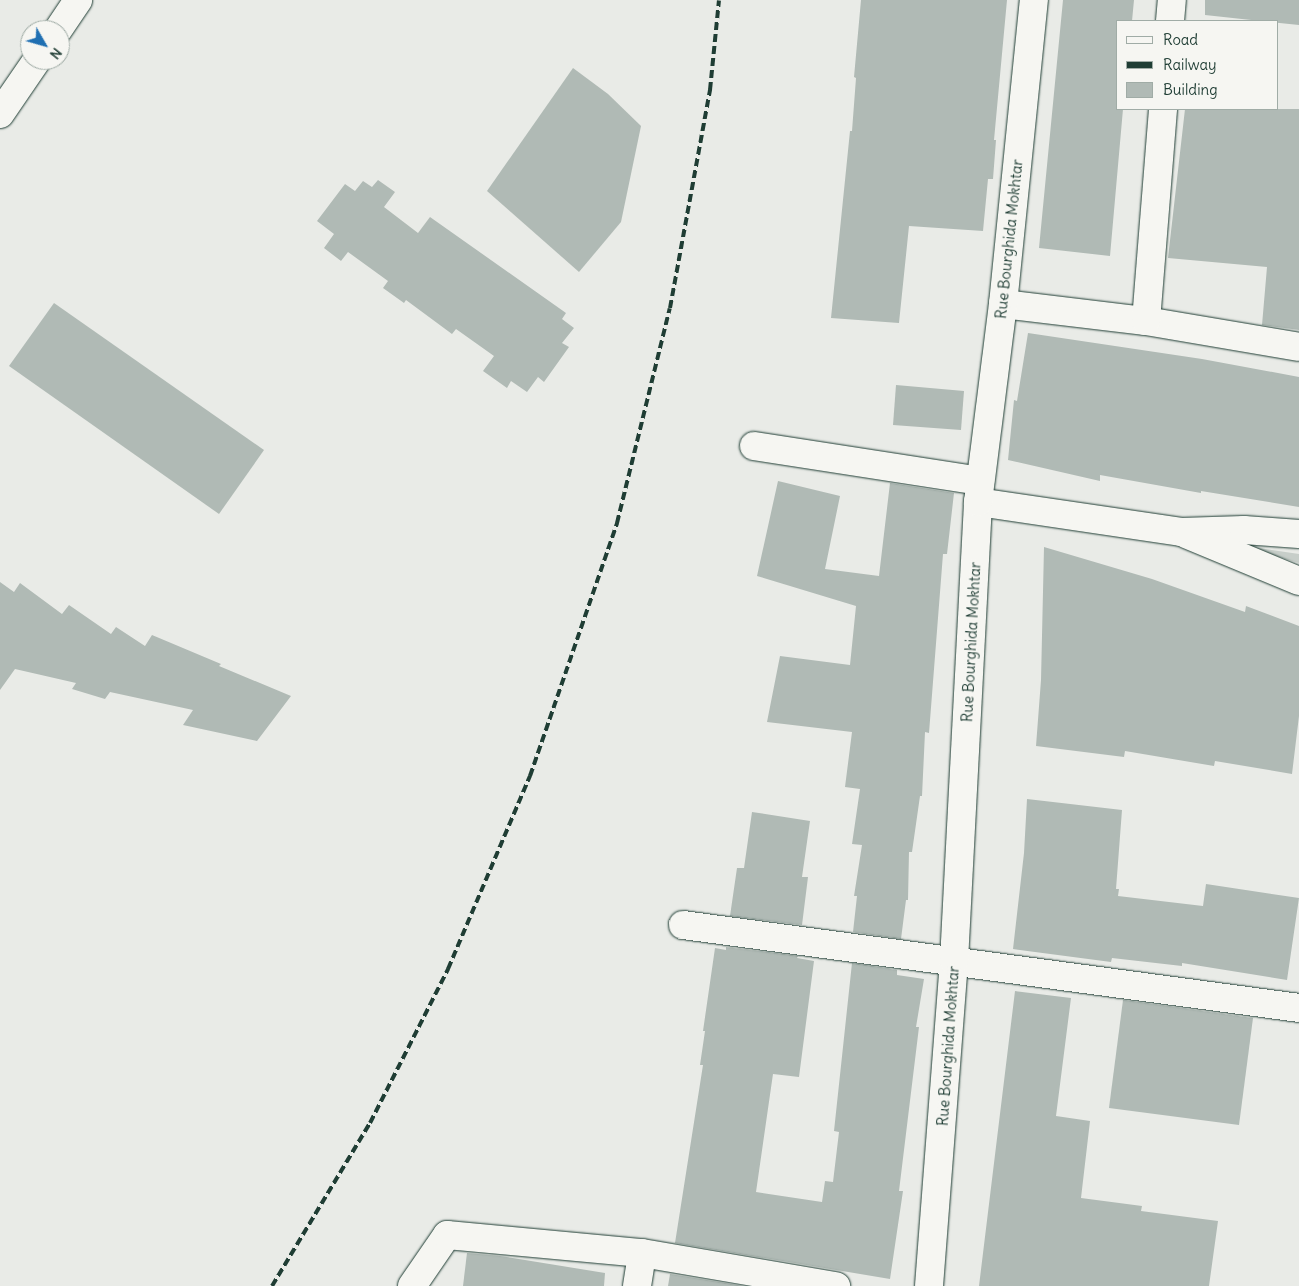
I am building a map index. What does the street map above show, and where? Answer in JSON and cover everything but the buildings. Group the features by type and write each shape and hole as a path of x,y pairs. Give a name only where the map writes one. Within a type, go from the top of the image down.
{"street":[{"path":"65,20 78,0"},
{"name":"Rue Bourghida Mokhtar","path":"929,1286 954,961 979,491 1003,304 1034,0"},
{"path":"1170,20 1172,0"},
{"path":"0,114 30,70"},
{"path":"1146,321 1163,110"},
{"path":"1003,304 1146,321 1299,347"},
{"path":"754,446 1180,532 1299,581"},
{"path":"1180,532 1244,530 1299,534"},
{"path":"683,925 1299,1008"},
{"path":"412,1286 447,1235 642,1253 836,1286"},
{"path":"637,1286 642,1253"}],"shaded area":[{"path":"1239,545 1299,554 1299,563"}],"railway":[{"path":"272,1286 370,1123 448,969 530,776 617,523 670,308 710,90 719,0"}]}
